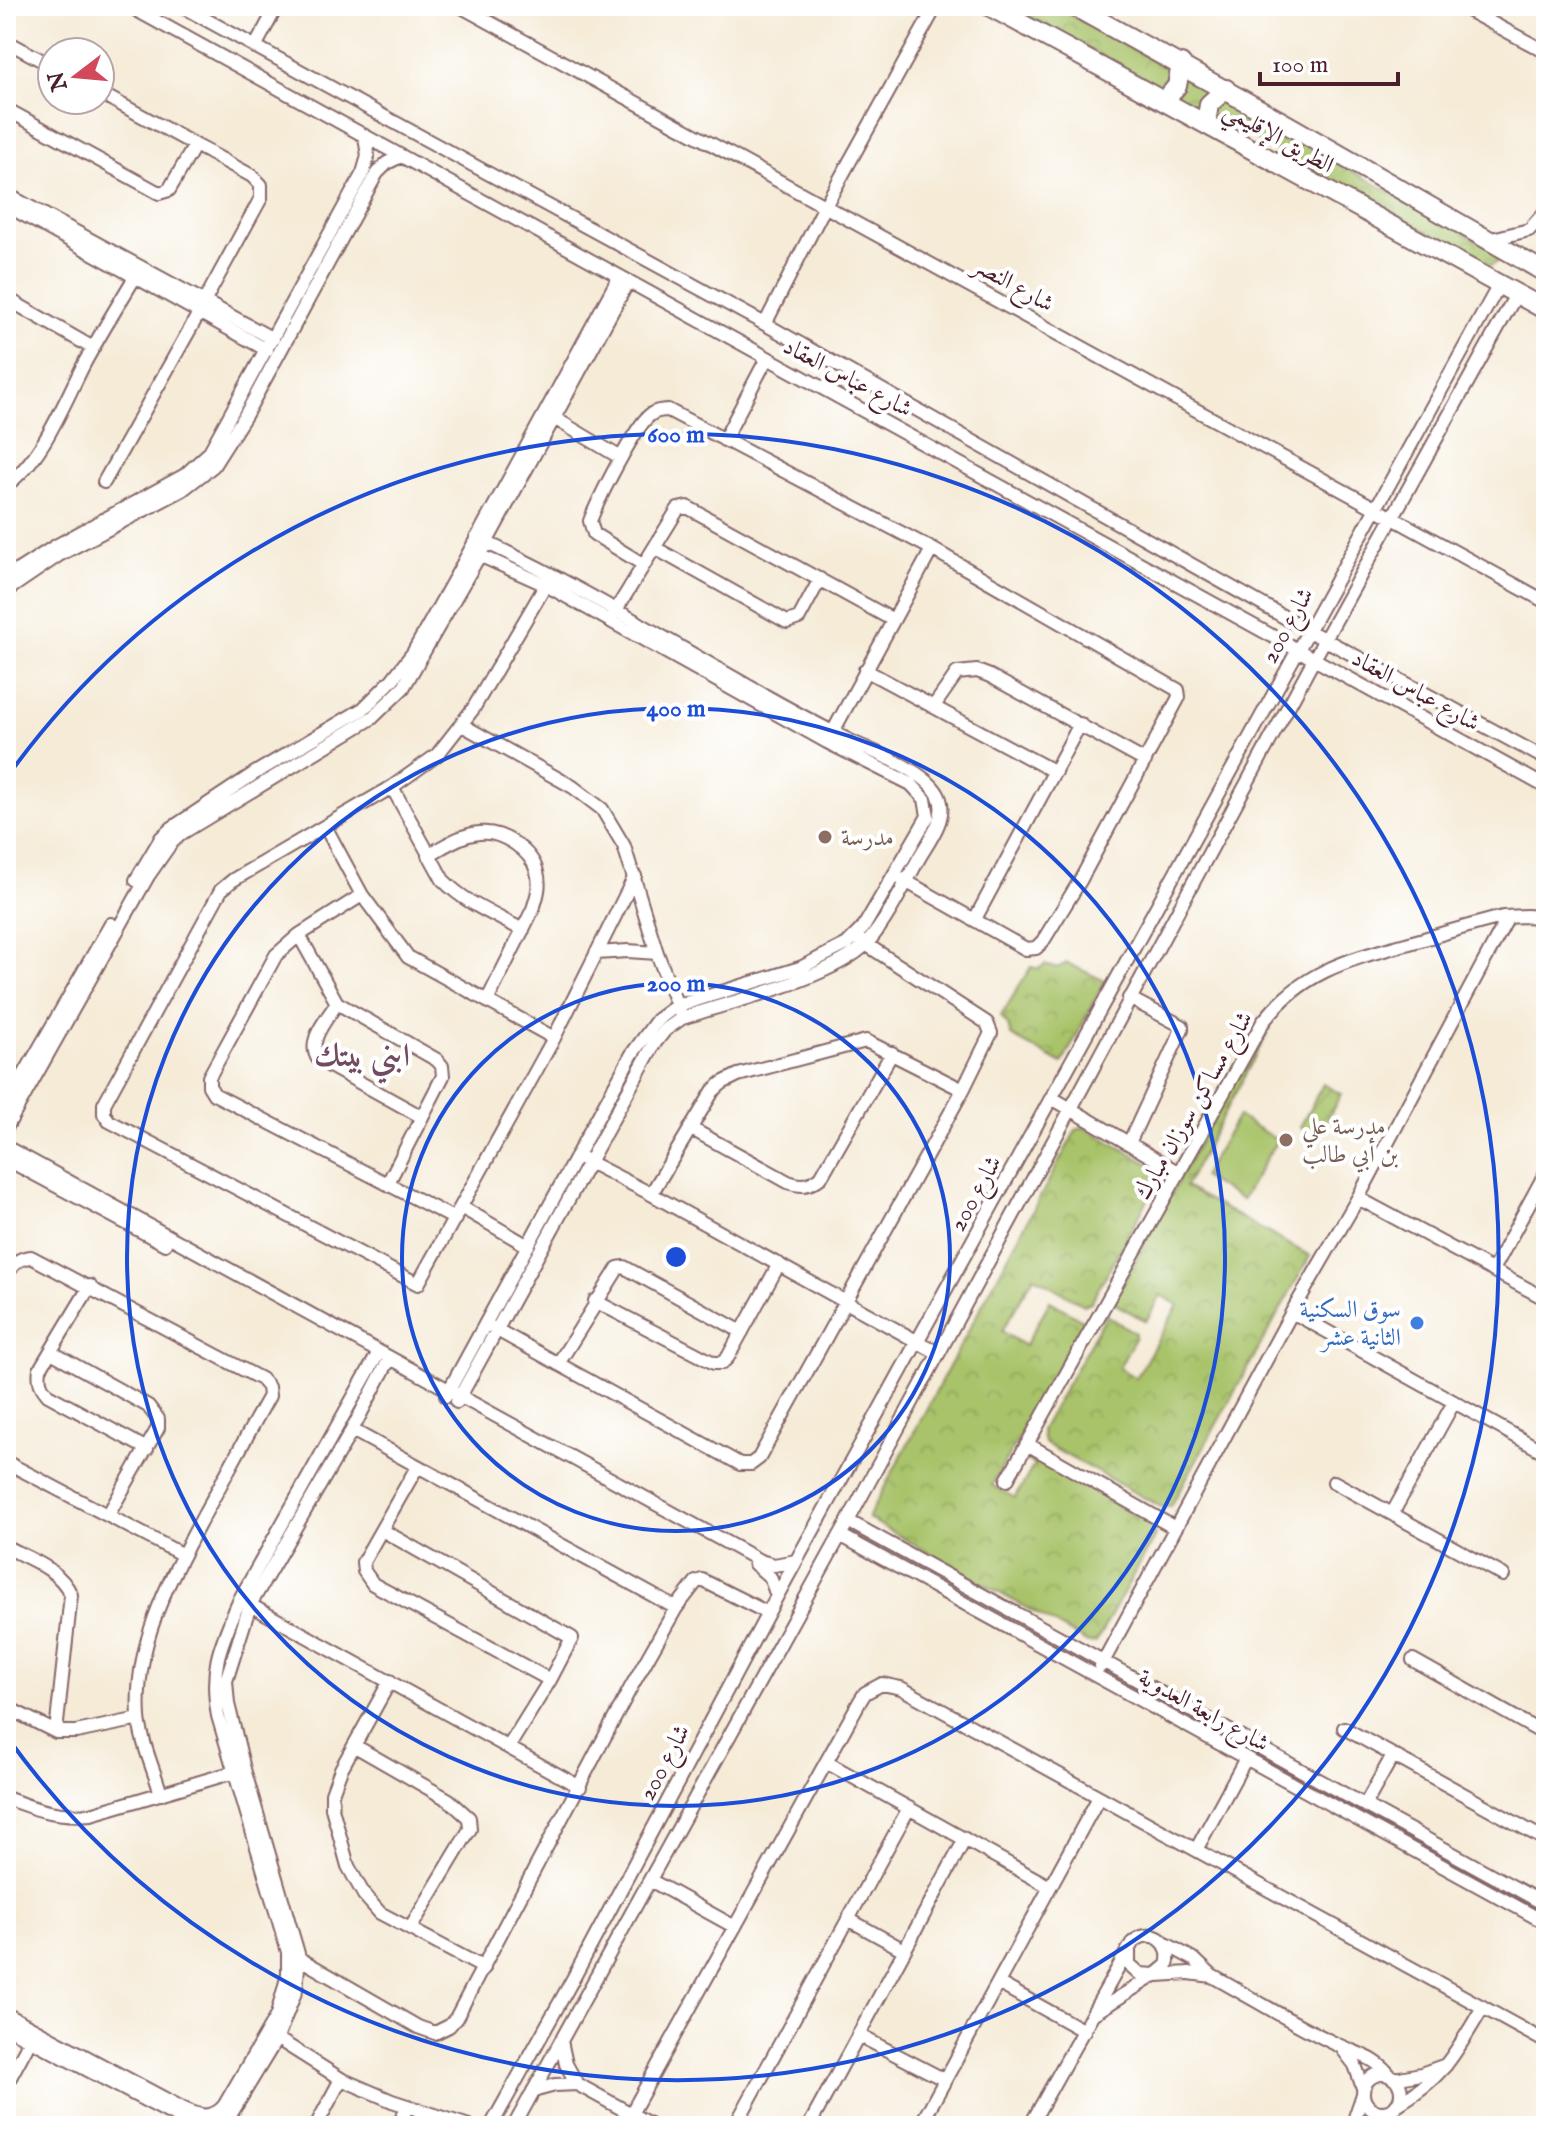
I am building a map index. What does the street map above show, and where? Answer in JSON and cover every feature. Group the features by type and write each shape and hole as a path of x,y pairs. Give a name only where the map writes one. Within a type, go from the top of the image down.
{"highway":[{"name":"الطريق الإقليمي","path":"989,6 1546,310"},
{"name":"الطريق الإقليمي","path":"1073,6 1226,89 1546,273"},
{"path":"1165,100 1177,86 1181,64"},
{"path":"1206,124 1209,104 1226,89"}],"street":[{"name":"شارع عباس العقاد","path":"129,6 1546,787"},
{"name":"شارع عباس العقاد","path":"181,6 765,324 1309,631 1546,759"},
{"path":"255,47 277,6"},
{"name":"شارع النصر","path":"460,6 1546,602"},
{"path":"765,324 825,206 936,6"},
{"path":"1460,6 1546,52"},
{"path":"6,41 36,57"},
{"path":"104,482 262,193 256,178 116,102"},
{"path":"6,109 159,193 171,188 195,145"},
{"path":"6,578 37,557 185,475 209,453 241,411 372,170 365,137"},
{"path":"6,591 46,563 198,479 219,458 270,345 372,170 399,157"},
{"path":"495,210 510,187"},
{"path":"6,194 113,259 135,277 202,307"},
{"path":"6,205 113,259 270,345"},
{"path":"1488,240 1529,230 1546,211"},
{"path":"6,485 23,472 36,455 135,277"},
{"path":"6,1106 161,838 172,828 340,725 379,696 413,653 554,418 623,280"},
{"path":"478,547 623,280"},
{"name":"شارع 200","path":"491,2126 796,1561 1500,283"},
{"name":"شارع 200","path":"514,2126 848,1521 1129,998 1517,293"},
{"path":"6,298 93,348"},
{"path":"724,440 767,358"},
{"path":"859,408 871,384"},
{"path":"644,565 594,534 590,526 621,458 646,418 660,410 668,410 932,549 1177,688 1179,697 1145,761 1081,879 1036,948 1026,949 901,878"},
{"path":"554,418 621,458"},
{"path":"613,616 678,509 687,507 893,620"},
{"path":"453,1396 582,1159 632,1054 657,1020 800,968 860,941 901,878 928,816 925,799 911,784 613,616 478,547"},
{"path":"655,548 787,622 799,618 820,579"},
{"path":"830,737 932,549"},
{"path":"548,581 462,725 437,755 392,787 221,890 104,1104 104,1114 109,1121 416,1284 554,1038 635,876"},
{"path":"865,670 1055,772"},
{"path":"934,706 957,673 977,671 1031,696 1145,761"},
{"path":"1374,691 1385,671"},
{"path":"975,919 1080,724"},
{"path":"462,725 588,795 602,809 615,827 635,876 657,953 679,1012"},
{"path":"6,1128 162,855 182,833 258,778"},
{"path":"392,787 443,880 455,892 523,930"},
{"path":"326,828 362,895 408,957 554,1038"},
{"path":"428,855 461,836 495,834 527,854 537,869 538,895 487,1001"},
{"path":"362,895 299,935 268,966 209,1077 209,1086 214,1094 388,1183 528,1246"},
{"path":"1095,1675 1292,1312 1358,1198 1508,917"},
{"name":"شارع مساكن سوزان مبارك","path":"1007,1480 1263,1022 1294,990 1343,962 1508,917 1546,918"},
{"path":"299,935 337,1003 437,1060 442,1066 443,1076 388,1183"},
{"path":"490,1326 740,1464 751,1464 759,1458 963,1090 991,1033 990,1027 860,941"},
{"path":"596,953 657,953"},
{"path":"1129,998 1182,1026 1182,1029 1129,1143"},
{"path":"337,1003 313,1044 313,1052 319,1060 422,1117"},
{"path":"651,1194 713,1091 738,1075 860,1040 873,1042 963,1090"},
{"path":"690,1128 788,1182 799,1186 810,1185 821,1177 892,1053"},
{"path":"1052,1098 1179,1173"},
{"path":"6,1147 757,1565 770,1577 777,1596"},
{"path":"6,1159 384,1358"},
{"path":"582,1159 938,1353"},
{"path":"490,1326 528,1246 582,1159"},
{"path":"1493,1270 1546,1172"},
{"path":"1358,1198 1546,1299"},
{"path":"6,1277 13,1265 22,1258 31,1257 261,1379 268,1387 269,1396 183,1555 146,1640 141,1662 139,1719 161,1794"},
{"path":"595,1301 714,1363 722,1363 779,1264"},
{"path":"558,1364 614,1272 624,1267 742,1332"},
{"path":"90,1286 40,1369 38,1378 48,1395 147,1449"},
{"path":"1292,1312 1546,1453"},
{"path":"51,1352 148,1406 158,1419 158,1428 108,1515"},
{"path":"245,1602 352,1430 384,1358"},
{"path":"217,2126 228,2119 237,2105 296,1990 294,1954 239,1771 226,1681 245,1602 384,1358"},
{"path":"453,1396 760,1561 774,1565 796,1561"},
{"path":"1392,1514 1454,1402"},
{"path":"352,1430 676,1608"},
{"path":"1027,1444 1175,1528"},
{"path":"6,1462 183,1555"},
{"path":"417,1467 363,1562 364,1571 373,1584 550,1680"},
{"path":"1334,1482 1503,1575"},
{"name":"شارع رابعة العدوية","path":"848,1521 1546,1905"},
{"path":"382,1530 572,1638 509,1746"},
{"name":"شارع رابعة العدوية","path":"840,1535 1546,1923"},
{"path":"873,1553 880,1538"},
{"path":"6,1547 56,1573 67,1584 71,1595 56,1732"},
{"path":"294,1954 418,2027 435,2033 442,2031 456,2018 676,1608 696,1582 702,1580 768,1613"},
{"path":"245,1602 580,1787"},
{"path":"1413,1660 1546,1735"},
{"path":"390,1681 341,1769 332,1793 332,1808 348,1866 371,1905 484,1968"},
{"path":"631,2114 865,1693 873,1687 892,1684 1546,2042"},
{"path":"725,1695 746,1707"},
{"path":"6,1707 56,1732 76,1732 139,1719"},
{"path":"1344,1728 1546,1840"},
{"path":"355,1746 449,1800 469,1818 470,1829 410,1929"},
{"path":"1365,1805 1393,1755"},
{"path":"1196,1850 1246,1758"},
{"path":"826,1762 1050,1887"},
{"path":"6,1798 46,1814 70,1816 115,1809 239,1771"},
{"path":"920,2126 1099,1797"},
{"path":"735,2126 909,1808"},
{"path":"809,2126 965,1839"},
{"path":"650,1880 735,1927"},
{"path":"848,1919 904,1950"},
{"path":"1030,2126 1129,1949 1136,1939 1149,1935 1156,1936 1195,1960 1212,1976 1340,2046 1367,2055 1400,2088 1392,2108"},
{"path":"1094,2014 1163,1971 1169,1958 1166,1944"},
{"path":"1129,1949 1129,1964 1147,1976 1189,1973 1212,1976"},
{"path":"574,1977 592,1986"},
{"path":"998,1983 1084,2031"},
{"path":"1368,2126 1427,2086 1449,2064 1483,2007"},
{"path":"6,2014 33,2035 194,2126"},
{"path":"6,2027 33,2035 203,2116 216,2113 224,2106 272,2036"},
{"path":"6,2085 33,2035"},
{"path":"858,2035 945,2080"},
{"path":"272,2036 341,2079 469,2126"},
{"path":"561,2041 566,2064 577,2084"},
{"path":"1340,2046 1355,2065 1371,2109 1392,2108"},
{"path":"1352,2126 1363,2091 1374,2076 1392,2078 1421,2074 1449,2064"},
{"path":"316,2126 341,2079"},
{"path":"533,2091 555,2085 577,2084 653,2126"},
{"path":"398,2126 408,2106"}],"green space":[{"path":"1010,6 1055,6 1500,253 1498,261 1490,266"},
{"path":"1067,963 1105,981 1062,1064 1011,1036 1001,1016 1031,967 1039,969 1045,964 1057,968"},
{"path":"1263,1024 1270,1028 1185,1187 1310,1256 1171,1506 1161,1507 1044,1443 1041,1430 1106,1315 1135,1333 1119,1368 1136,1378 1178,1305 1161,1295 1146,1321 1117,1305 1114,1300"},
{"path":"1323,1084 1341,1094 1318,1137 1300,1127"},
{"path":"1238,1116 1277,1140 1242,1200 1202,1177"},
{"path":"1084,1127 1158,1169 1160,1178 1091,1302 1084,1305 1034,1276 1002,1331 1025,1346 1050,1301 1084,1321 992,1485 1015,1498 1034,1465 1027,1460 1030,1455 1152,1526 1155,1536 1096,1642 1088,1643 868,1518 1076,1130"}],"place":[{"name":"مدرسة","path":"825,837"},
{"name":"مدرسة علي بن أبي طالب","path":"1286,1140"},
{"name":"سوق السكنية الثانية عشر","path":"1417,1323"}],"district":[{"name":"ابني بيتك","path":"362,1055"}]}
